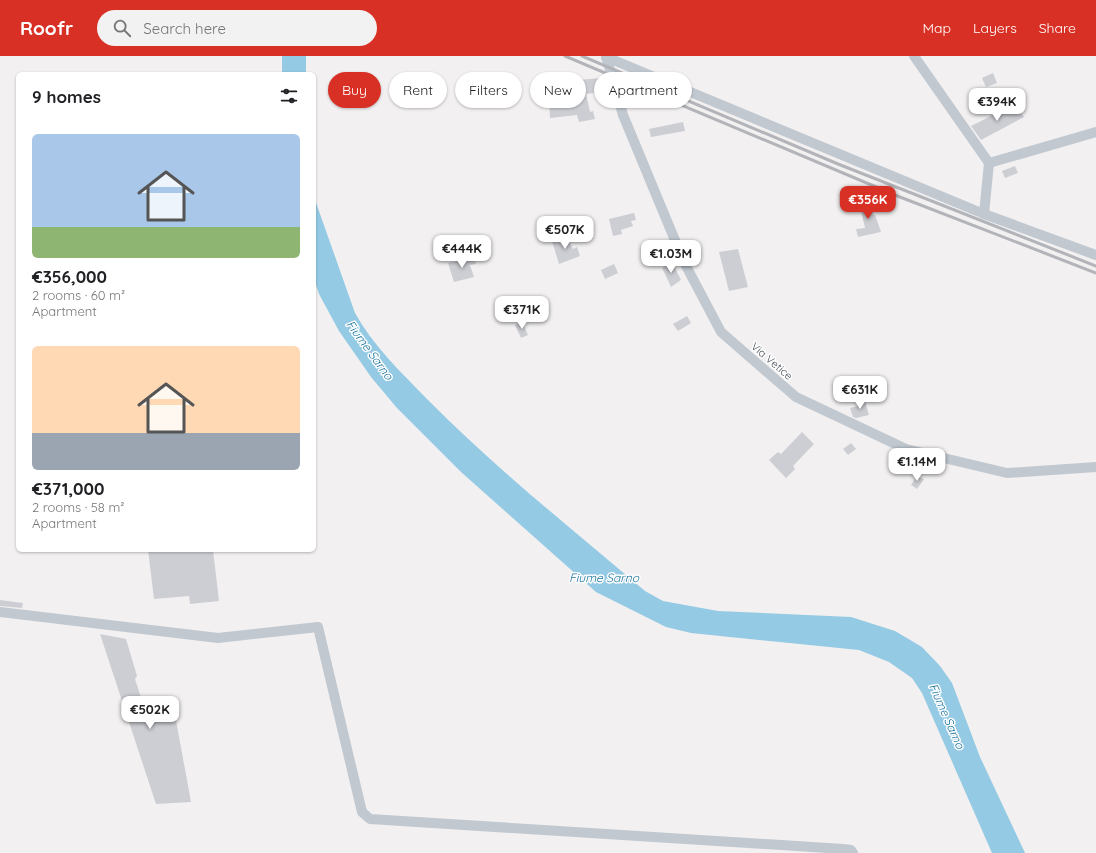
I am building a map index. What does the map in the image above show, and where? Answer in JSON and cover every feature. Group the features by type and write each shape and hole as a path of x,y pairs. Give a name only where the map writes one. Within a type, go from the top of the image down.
{"street":[{"path":"914,56 989,163 984,214"},
{"path":"606,57 984,214 1096,255"},
{"name":"Via Vetice","path":"606,57 623,115 684,262 721,332 796,397 906,449 1007,473 1096,467"},
{"path":"989,163 1096,132"},
{"path":"0,612 218,638 318,627 362,812 370,819 843,848 851,850 853,853"}],"water":[{"path":"282,56 306,56 306,72 282,72"},
{"name":"Fiume Sarno","path":"316,203 355,313 370,337 379,348 427,399 479,449 645,591 663,601 718,611 851,617 895,631 922,647 940,666 952,683 980,757 1025,853 992,853 922,693 912,678 889,662 859,650 691,633 666,627 596,592 461,472 397,408 371,377 339,331 319,294 316,285"}],"building":[{"path":"993,73 997,83 986,87 982,78"},
{"path":"586,79 594,79 594,93 586,94"},
{"path":"586,94 590,112 593,111 595,119 579,122 577,115 550,118 549,108 586,108"},
{"path":"1011,106 1014,110 1018,108 1024,117 981,140 971,126"},
{"path":"683,122 685,131 651,137 649,129"},
{"path":"1015,166 1018,173 1005,178 1002,171"},
{"path":"870,200 873,215 875,215 881,232 858,237 856,229 865,228 859,202"},
{"path":"634,213 636,220 631,221 633,226 621,230 622,234 613,236 609,219"},
{"path":"566,236 573,249 577,247 580,256 559,264 552,241"},
{"path":"738,249 748,287 729,291 719,252"},
{"path":"474,257 476,264 470,265 474,277 454,282 448,263"},
{"path":"672,262 681,280 671,287 662,268"},
{"path":"614,264 618,273 605,279 601,270"},
{"path":"687,316 691,323 678,331 673,324"},
{"path":"522,322 528,335 521,338 515,325"},
{"path":"865,401 869,415 856,418 853,417 850,408 858,406 857,404"},
{"path":"802,432 814,444 793,466 795,469 786,478 769,460 778,452 781,454"},
{"path":"851,443 856,449 848,455 843,449"},
{"path":"917,476 924,479 917,489 911,485"},
{"path":"148,552 213,552 219,601 190,604 189,596 154,599"},
{"path":"0,600 23,603 22,608 0,606"},
{"path":"100,634 126,639 137,676 135,679 145,710 173,704 191,802 156,804"}],"railway":[{"path":"565,56 900,197 1096,273"},
{"path":"582,56 838,164 1096,266"}]}
